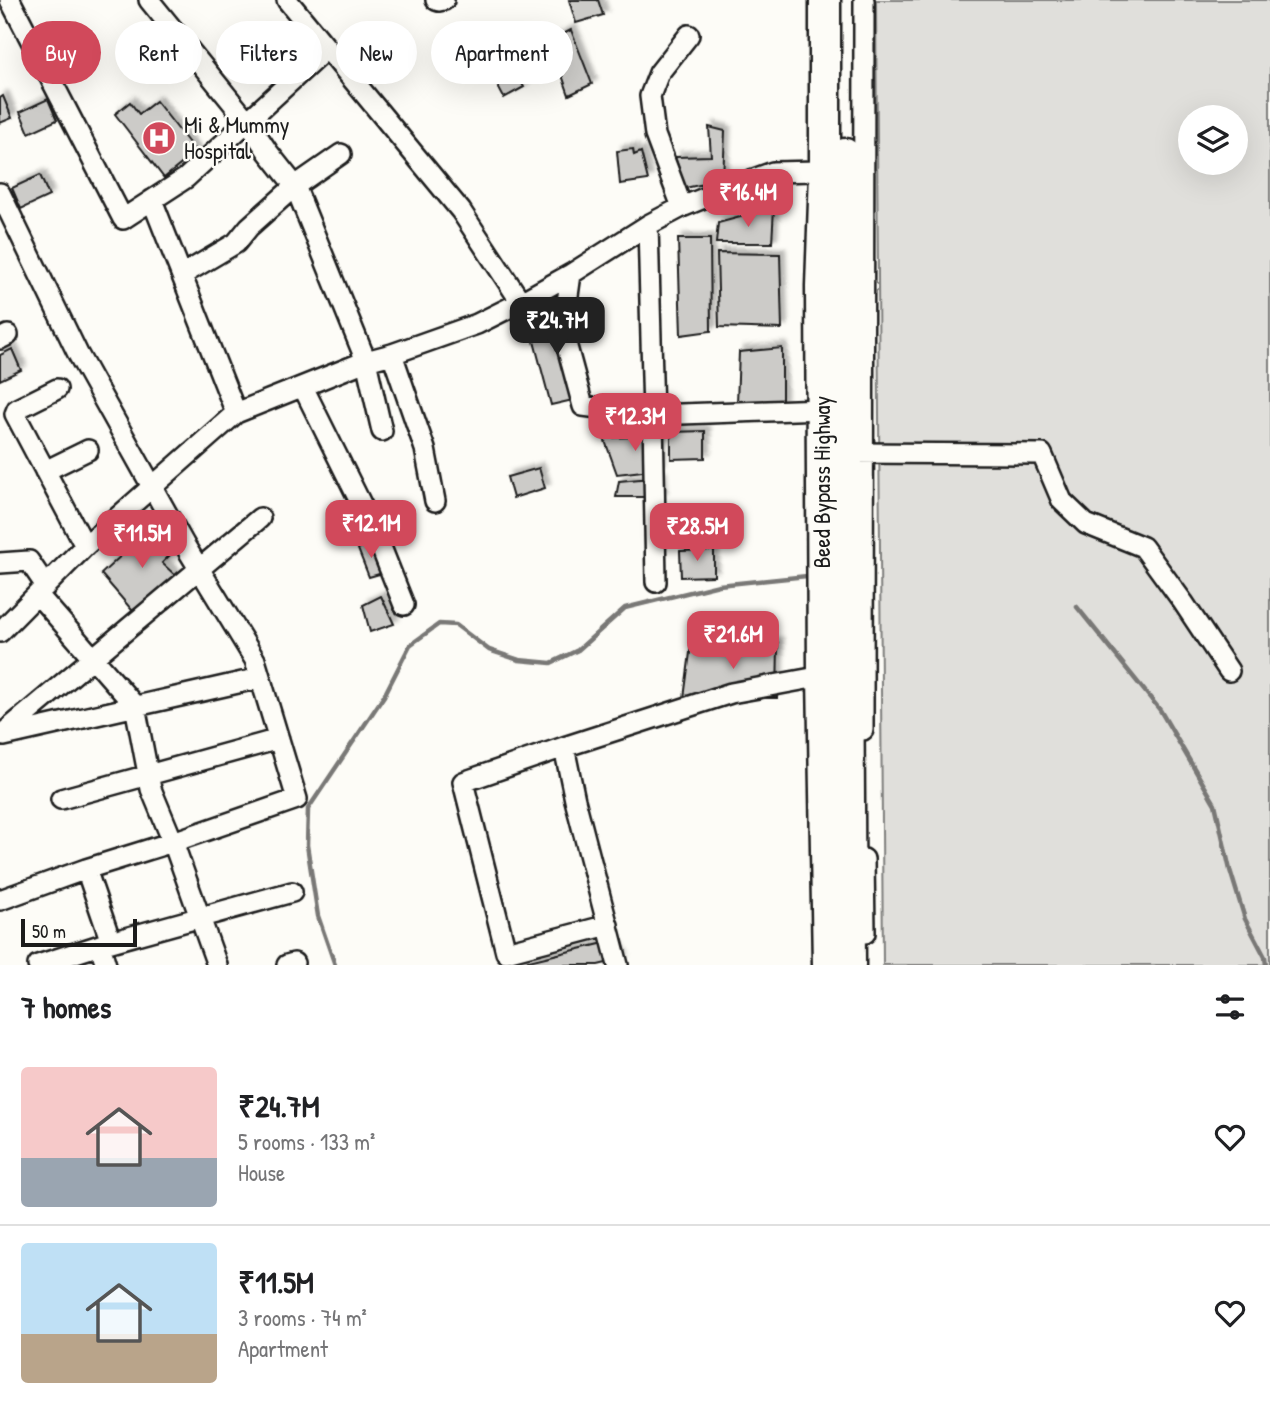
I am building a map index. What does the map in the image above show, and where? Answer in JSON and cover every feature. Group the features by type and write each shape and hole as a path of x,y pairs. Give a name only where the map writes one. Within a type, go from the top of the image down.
{"highway":[{"name":"Beed Bypass Highway","path":"825,0 855,453 856,707 828,965"},
{"name":"Beed Bypass Highway","path":"844,0 836,171 821,286 816,409 818,677 850,965"}],"street":[{"path":"10,0 123,219 186,178 327,48"},
{"path":"149,0 248,122 295,186 366,361 382,431"},
{"path":"287,0 461,211 521,302"},
{"path":"436,0 444,0"},
{"path":"811,0 836,171"},
{"path":"836,171 863,0"},
{"path":"682,207 655,135 650,96 659,73 689,35"},
{"path":"182,275 236,243 249,227 295,186 341,154"},
{"path":"0,632 85,546 236,412 366,361 477,324 571,274 648,225 721,191 773,172 836,171"},
{"path":"0,193 78,354 151,487 255,660 297,799 0,900"},
{"path":"152,200 236,412"},
{"path":"648,225 656,582"},
{"path":"571,274 566,310 568,347 583,406 653,415 816,409"},
{"path":"392,354 425,449 435,501"},
{"path":"303,387 375,532 404,605"},
{"path":"57,389 17,409 15,414 85,546"},
{"path":"45,471 88,450"},
{"path":"855,453 1042,454 1062,501 1086,524 1143,547 1229,671"},
{"path":"0,736 260,518"},
{"path":"0,563 29,561 42,591 93,660 135,706 151,789 217,965"},
{"path":"608,925 506,952 463,782 731,693 818,677"},
{"path":"0,736 260,678"},
{"path":"61,799 279,739"},
{"path":"564,747 618,965"},
{"path":"814,965 838,854"},
{"path":"838,854 864,965"},
{"path":"86,869 105,943 106,965"},
{"path":"38,965 105,943 292,892"}],"shaded area":[{"path":"876,0 1270,0 1270,965 883,965"}],"building":[{"path":"569,0 598,0 603,15 576,23"},
{"path":"573,35 592,84 569,95 565,84 573,84"},
{"path":"496,84 522,84 524,87 504,98"},
{"path":"3,96 12,118 0,123 0,98"},
{"path":"48,99 57,120 29,133 20,112"},
{"path":"156,101 196,152 164,178 115,114 130,102 139,114"},
{"path":"709,127 725,131 723,180 685,188 675,157 711,156"},
{"path":"633,149 634,155 641,152 648,180 620,184 617,151"},
{"path":"40,175 49,196 21,209 12,188"},
{"path":"774,208 772,243 716,243 718,223"},
{"path":"678,239 710,239 711,331 681,335"},
{"path":"717,253 780,254 782,329 719,327"},
{"path":"577,316 582,338 572,339 573,400 551,405 531,330"},
{"path":"782,348 782,404 737,403 739,352"},
{"path":"12,349 21,370 0,380 0,355"},
{"path":"705,431 705,458 671,459 671,432"},
{"path":"662,436 660,469 617,474 604,438"},
{"path":"539,468 545,488 513,498 507,477"},
{"path":"661,477 662,497 616,497 619,481"},
{"path":"158,522 177,548 162,563 176,576 137,616 101,574"},
{"path":"371,540 386,572 369,577 358,549"},
{"path":"714,550 714,576 681,577 680,551"},
{"path":"381,596 394,624 370,632 363,605"},
{"path":"778,643 777,698 684,698 691,645"},
{"path":"613,941 623,959 598,965 516,964"}],"waterway":[{"path":"335,965 318,916 307,845 308,809 384,696 410,645 439,624 456,625 489,650 519,660 551,663 578,650 625,608 719,585 807,576"},
{"path":"1077,607 1160,710 1215,804 1230,870 1245,919 1265,957 1266,965"}],"place":[{"name":"Mi & Mummy Hospital","path":"159,138"}]}
